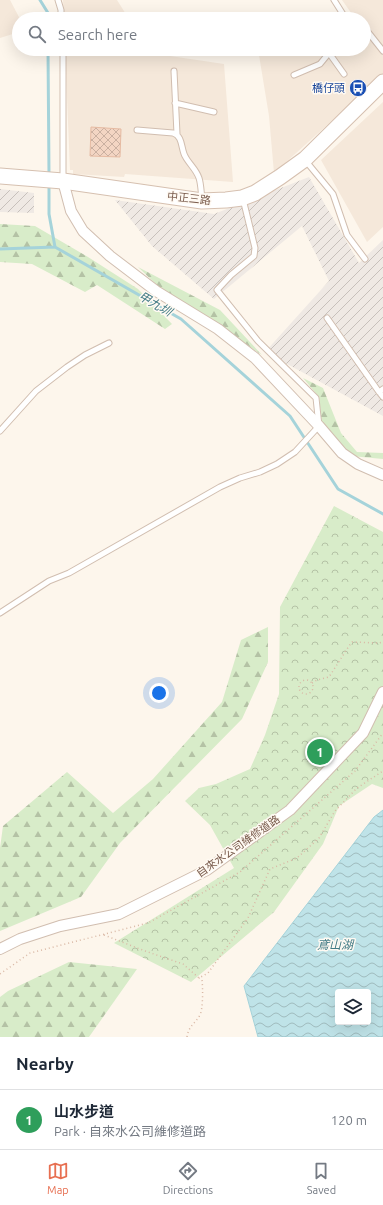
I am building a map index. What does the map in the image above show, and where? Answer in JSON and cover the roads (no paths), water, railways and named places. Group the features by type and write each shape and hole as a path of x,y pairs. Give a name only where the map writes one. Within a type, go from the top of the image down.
{"street":[{"name":"中正三路","path":"0,176 40,178 202,201 242,198 255,193 280,178 304,159 383,82"},
{"path":"61,181 71,211 83,231 110,256 156,292 218,329 255,358 319,426 342,453 358,464 383,475"},
{"name":"自來水公司維修道路","path":"0,950 20,940 60,926 119,914 208,870 290,810 363,733 383,692"}],"lane":[{"path":"58,0 61,12"},
{"path":"334,0 342,12"},
{"path":"371,36 383,51"},
{"path":"61,181 63,56"},
{"path":"294,75 320,64 327,56"},
{"path":"331,56 344,74"},
{"path":"174,71 176,134 181,141 185,156 196,170 199,178 202,201"},
{"path":"175,103 214,112"},
{"path":"137,130 176,134"},
{"path":"304,159 333,194 347,235 365,259"},
{"path":"0,613 48,581 69,573 220,487 277,464 295,452 319,426 316,398 258,341 217,290 231,275 254,256 255,248 242,198"},
{"path":"327,318 381,390 383,397"},
{"path":"0,431 36,391 67,367 109,342"}],"water":[{"name":"鳶山湖","path":"383,810 383,1037 258,1037 244,986 374,817"}],"waterway":[{"name":"甲九圳","path":"40,0 47,12"},
{"name":"甲九圳","path":"48,56 49,175"},
{"name":"甲九圳","path":"49,185 49,214 55,247 181,319 290,416 338,489 383,514"},
{"path":"0,249 55,247"}],"place":[{"name":"橋仔頭","path":"358,88"},
{"name":"山水步道","path":"320,752"}]}
